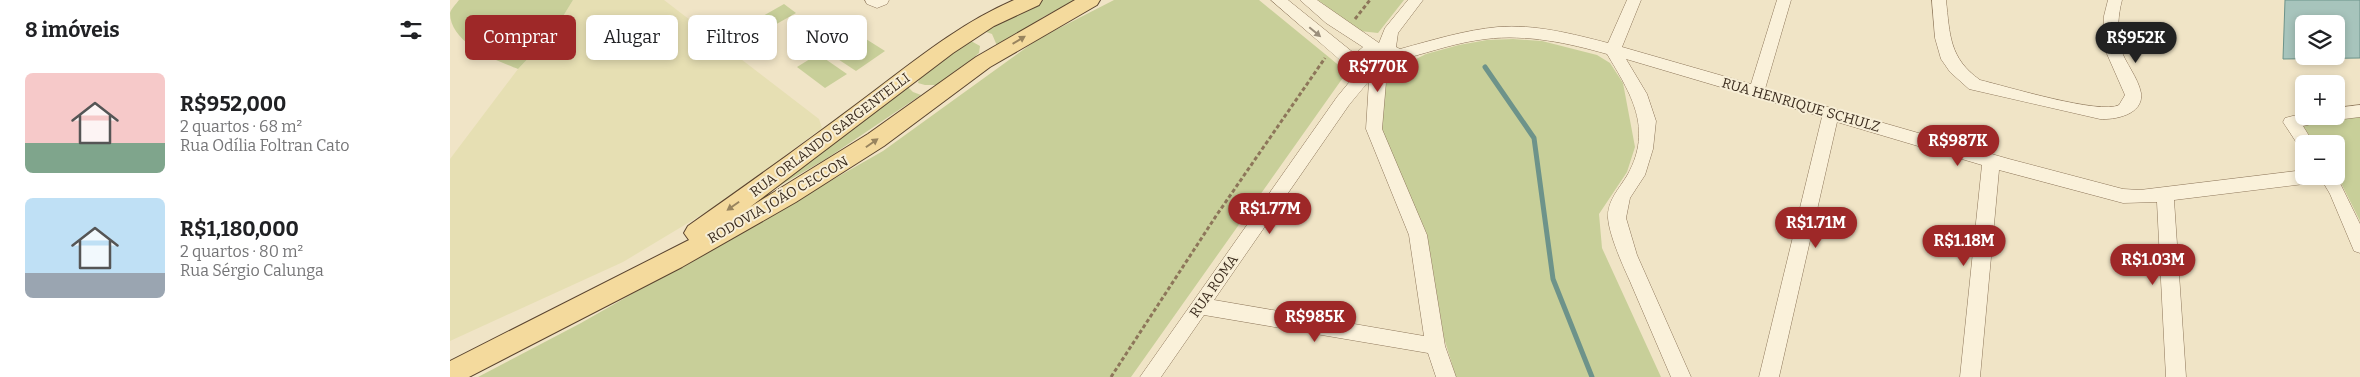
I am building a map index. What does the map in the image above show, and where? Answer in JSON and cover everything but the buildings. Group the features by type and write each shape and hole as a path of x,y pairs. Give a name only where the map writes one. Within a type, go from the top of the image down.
{"main road":[{"name":"RUA ORLANDO SARGENTELLI","path":"554,321 695,234 968,33 1002,12 1032,0"},
{"name":"RODOVIA JOÃO CECCON","path":"450,374 674,260 788,196 876,140 983,62 1090,0"},
{"path":"968,33 982,39 988,45 988,52 983,62"},
{"path":"910,76 912,84 918,89 935,96"}],"street":[{"path":"1278,0 1367,72 1374,129 1418,235 1435,346 1446,377"},
{"path":"1307,0 1346,30 1387,51"},
{"name":"RUA ROMA","path":"1387,51 1390,32 1416,0"},
{"path":"1634,0 1613,50 1639,94 1648,120 1645,149 1636,175 1621,197 1617,218 1628,255 1681,377"},
{"path":"1756,93 1784,0"},
{"path":"1939,0 1947,59 1955,70 1975,85 2084,111 2107,113 2125,109 2132,101 2133,95 2118,62 2111,40 2110,21 2115,0"},
{"name":"RUA HENRIQUE SCHULZ","path":"1387,51 1423,48 1456,39 1514,32 1553,36 1613,50 1991,161 2123,196 2140,197 2295,178"},
{"name":"RUA ROMA","path":"1367,72 1391,75 1396,72 1401,64 1387,51"},
{"name":"RUA ROMA","path":"1367,72 1363,54 1387,51"},
{"name":"RUA ROMA","path":"1150,377 1343,100 1367,72"},
{"path":"2345,113 2360,111"},
{"path":"1769,377 1831,114"},
{"path":"2295,120 2291,124 2299,135"},
{"path":"1970,377 1991,161"},
{"path":"2333,185 2360,246"},
{"path":"2165,194 2176,377"},
{"path":"1200,306 1435,346"}],"path":[{"path":"1346,30 1370,0"},
{"path":"1111,377 1216,216 1333,46"}],"shaded area":[{"path":"573,0 664,0 688,18 688,60 742,60 819,119 822,128 718,205 623,262 450,341 450,159 527,60 576,60 576,15 564,15"}],"green space":[{"path":"459,0 573,0 564,15 465,15 465,41 452,24 450,13"},
{"path":"1041,0 1076,0 1043,17 998,48 992,34 978,29"},
{"path":"1114,0 1259,0 1347,72 1131,377 478,377 581,323 883,151 1038,39"},
{"path":"1318,0 1404,0 1378,33 1360,31"},
{"path":"784,4 796,13 787,15 787,18 777,24 777,15 764,15"},
{"path":"867,40 885,51 856,71 839,60 867,60"},
{"path":"1487,40 1542,41 1597,55 1610,63 1623,83 1635,147 1627,172 1599,214 1602,248 1661,377 1456,377 1444,338 1427,234 1388,146 1382,128 1380,107 1387,82 1402,66 1426,54 1459,45"},
{"path":"971,41 980,46 979,53 972,59 936,85 918,83 926,71 933,65"},
{"path":"497,60 527,60 518,69"},
{"path":"808,60 827,60 847,74 825,88 797,67"},
{"path":"907,86 913,92 921,95 826,159 737,210"},
{"path":"2360,116 2360,221 2342,185 2345,185 2345,135 2309,135 2302,126 2345,125 2345,119"}],"water":[{"path":"2285,0 2360,0 2360,58 2345,58 2345,15 2295,15 2295,59 2283,59"}],"waterway":[{"path":"1485,67 1534,138 1553,279 1592,377"}]}
